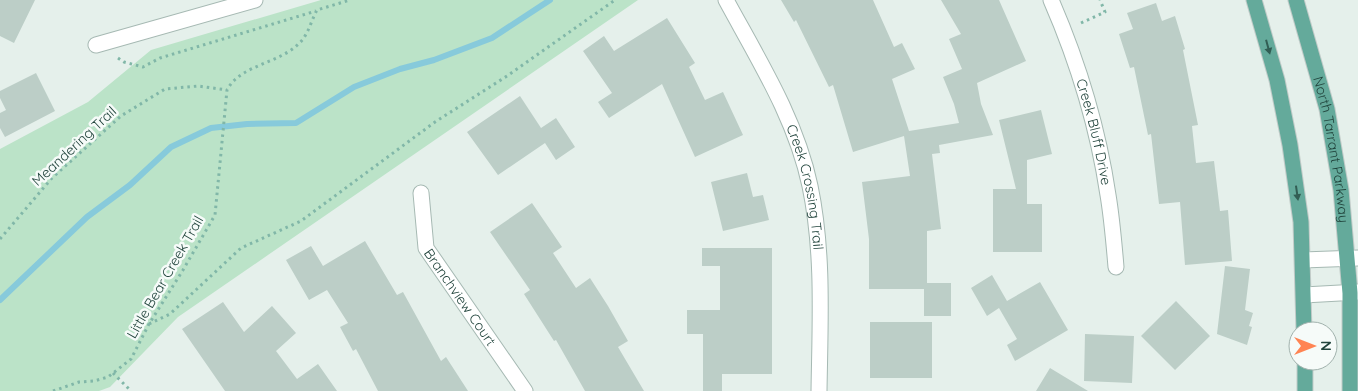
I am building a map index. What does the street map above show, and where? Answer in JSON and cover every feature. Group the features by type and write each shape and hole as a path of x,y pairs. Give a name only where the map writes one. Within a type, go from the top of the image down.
{"main road":[{"path":"1254,0 1278,80 1290,145 1301,222 1304,321"},
{"name":"North Tarrant Parkway","path":"1296,0 1327,109 1353,258 1354,293 1350,391"},
{"path":"1304,371 1305,391"}],"street":[{"path":"96,45 255,0"},
{"name":"Creek Crossing Trail","path":"726,0 783,108 798,146 810,186 816,225 820,291 819,391"},
{"name":"Creek Bluff Drive","path":"1051,0 1080,77 1095,135 1108,194 1116,267"},
{"name":"Branchview Court","path":"422,192 426,248 525,391"},
{"path":"1303,260 1353,258"},
{"path":"1304,295 1354,293"}],"path":[{"path":"96,45 124,62 143,67 160,58 350,0"},
{"path":"150,324 170,314 241,248 302,221 435,122 507,76 615,0"},
{"path":"1081,23 1105,12 1100,0"},
{"path":"227,90 230,84 242,75 284,55 303,39 316,10"},
{"name":"Meandering Trail","path":"0,239 52,178 121,116 165,90 198,86 227,90"},
{"name":"Little Bear Creek Trail","path":"53,391 79,382 94,381 108,376 131,359 183,270 214,215 227,90"},
{"path":"113,373 131,391"}],"green space":[{"path":"321,0 638,0 178,317 110,387 99,391 0,391 0,149 88,102 151,50"}],"building":[{"path":"0,0 35,0 14,43 0,36"},
{"path":"781,0 873,0 894,47 902,43 915,69 892,79 909,131 959,123 954,104 943,77 962,69 949,39 961,34 941,0 999,0 1026,61 977,83 981,104 993,135 939,145 940,153 932,154 941,229 927,231 927,283 951,283 951,316 924,316 924,289 869,289 869,239 862,182 910,176 904,136 853,152 833,85 829,87 796,20 794,22"},
{"path":"1156,3 1162,21 1175,16 1185,49 1183,50 1198,125 1192,126 1196,163 1214,161 1220,211 1228,210 1232,261 1185,265 1180,202 1159,204 1151,134 1148,135 1134,67 1130,68 1119,34 1133,29 1127,13"},
{"path":"667,18 695,63 689,67 705,100 723,92 743,135 695,157 662,84 609,118 598,102 612,93 583,51 604,36 614,51"},
{"path":"36,73 55,111 5,137 0,128 0,113 6,110 0,98 0,91"},
{"path":"520,96 541,128 556,118 575,147 556,160 545,143 498,175 467,132"},
{"path":"1041,110 1052,154 1027,160 1027,204 1042,204 1042,252 993,252 993,189 1016,189 999,120"},
{"path":"747,173 753,197 763,195 769,220 723,231 711,182"},
{"path":"532,203 562,247 553,253 576,288 590,278 608,306 628,341 618,347 644,391 585,391 556,340 554,341 524,294 530,290 490,232"},
{"path":"365,241 397,295 403,292 441,361 446,357 468,391 378,391 356,349 353,351 340,327 348,323 327,290 309,300 286,260 311,246 323,266"},
{"path":"702,248 772,248 772,374 722,374 722,391 703,391 703,334 687,334 687,310 720,310 720,266 702,266"},
{"path":"1225,266 1250,269 1245,310 1253,313 1249,326 1252,327 1247,345 1217,334"},
{"path":"992,275 1007,301 1040,282 1068,330 1015,361 1007,345 1017,339 999,308 987,316 971,288"},
{"path":"1176,301 1210,336 1175,370 1141,336"},
{"path":"223,302 244,332 272,306 296,333 276,351 297,379 318,364 337,391 225,391 182,329"},
{"path":"870,322 932,322 932,378 870,378"},
{"path":"1085,334 1134,336 1132,383 1084,381"},
{"path":"1050,368 1088,391 1036,391"}],"waterway":[{"path":"0,300 87,217 130,185 171,147 211,128 247,124 296,123 354,87 400,69 434,60 492,38 550,0"}]}
